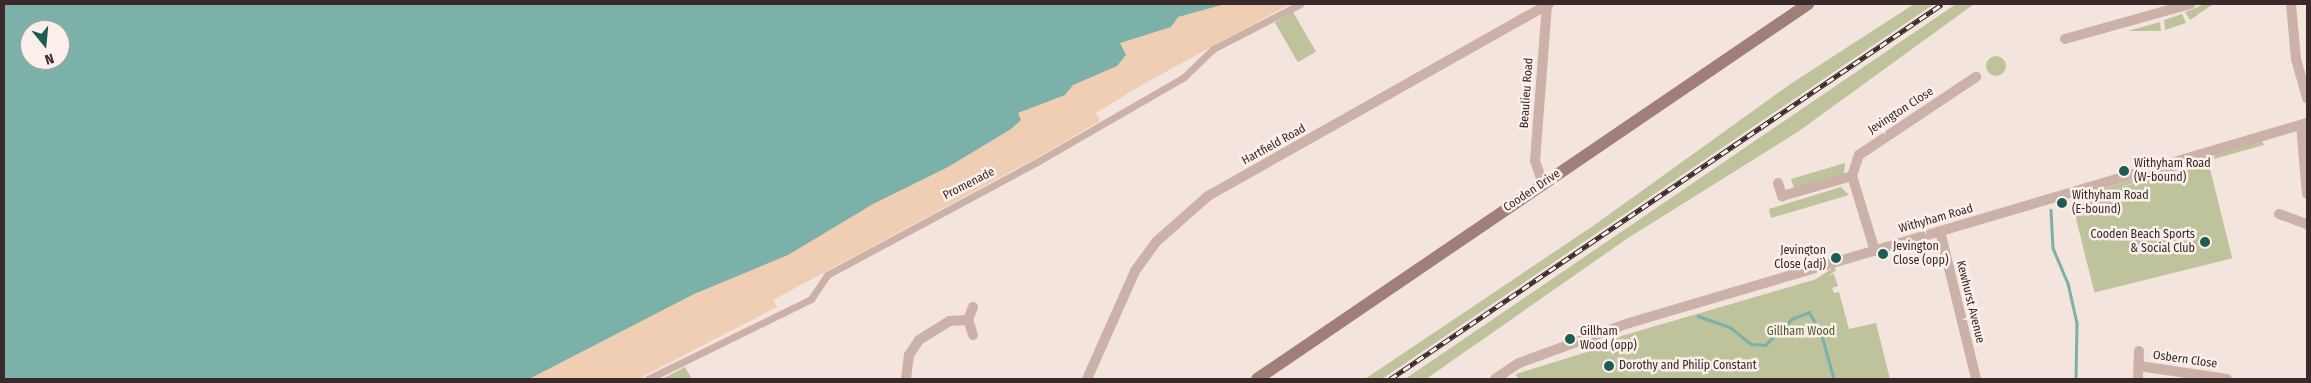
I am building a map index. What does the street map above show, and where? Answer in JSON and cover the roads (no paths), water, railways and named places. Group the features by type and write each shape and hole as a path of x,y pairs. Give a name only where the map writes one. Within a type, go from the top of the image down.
{"main road":[{"name":"Cooden Drive","path":"1257,379 1808,4"}],"street":[{"name":"Promenade","path":"648,379 811,299 827,275 1037,162 1184,77 1213,49 1300,4"},
{"path":"2065,39 2170,7 2190,4"},
{"path":"2291,4 2296,58 2307,98"},
{"name":"Beaulieu Road","path":"1542,184 1536,161 1548,5"},
{"name":"Hartfield Road","path":"1087,379 1134,271 1156,242 1208,196 1548,5"},
{"name":"Jevington Close","path":"1852,176 1867,147 1976,77"},
{"path":"2304,124 2307,194"},
{"name":"Withyham Road","path":"1495,379 1519,363 1572,343 1875,250 2304,124"},
{"path":"1778,183 1782,196 1852,176 1875,250"},
{"path":"2279,214 2306,221"},
{"name":"Kewhurst Avenue","path":"1940,231 1976,379"},
{"path":"973,307 968,320 973,335"},
{"path":"906,379 909,355 919,340 949,322 968,320"},
{"name":"Osbern Close","path":"2138,379 2139,351"},
{"name":"Osbern Close","path":"2139,366 2226,379"}],"water":[{"path":"4,4 1225,4 1178,17 1171,27 1120,43 1126,55 1117,66 1073,85 1065,95 1018,113 1021,120 1011,129 948,167 873,204 788,255 694,294 529,379 4,379"}],"waterway":[{"path":"2051,210 2053,248 2068,283 2077,323 2076,379"},
{"path":"1698,316 1730,327 1751,344 1765,345 1792,319 1809,312 1821,332 1834,379"}],"railway":[{"path":"1390,379 1942,4"}],"place":[{"name":"Withyham Road (W-bound)","path":"2124,171"},
{"name":"Withyham Road (E-bound)","path":"2062,203"},
{"name":"Cooden Beach Sports & Social Club","path":"2205,242"},
{"name":"Jevington Close (opp)","path":"1883,254"},
{"name":"Jevington Close (adj)","path":"1836,258"},
{"name":"Gillham Wood (opp)","path":"1570,339"},
{"name":"Dorothy and Philip Constant","path":"1609,366"}],"park label":[{"name":"Gillham Wood","path":"1801,332"}]}
